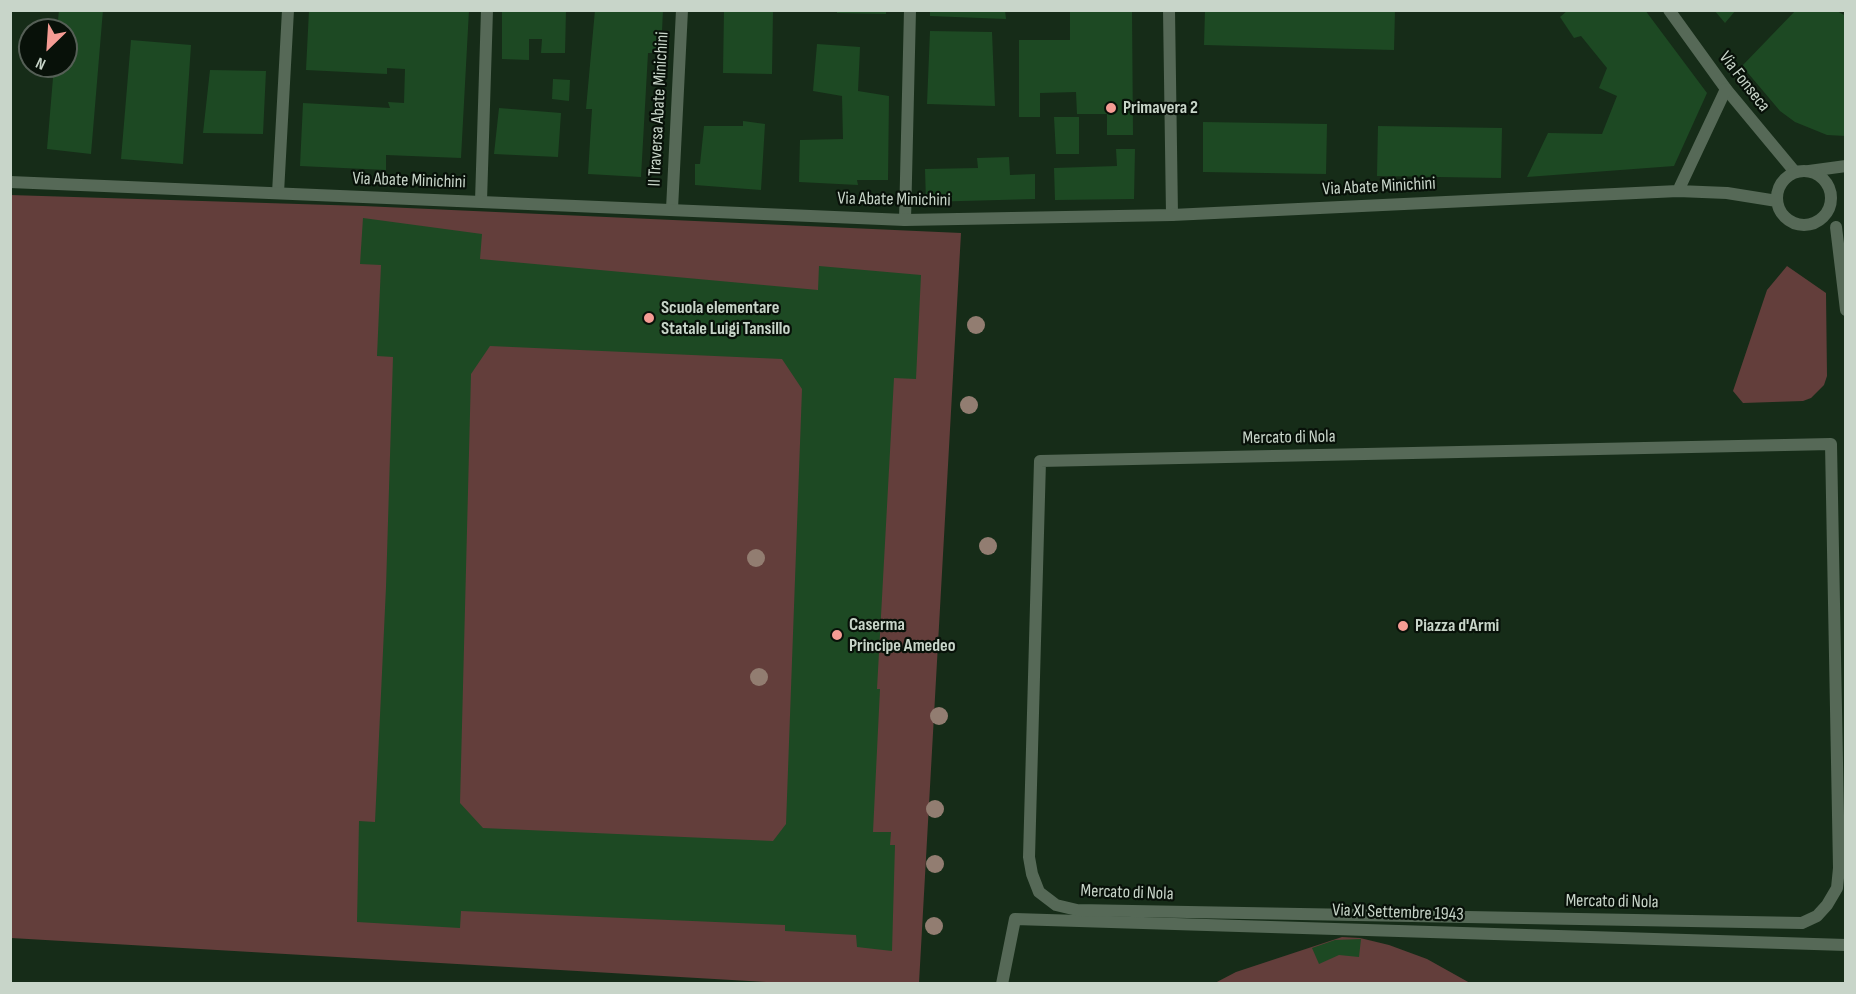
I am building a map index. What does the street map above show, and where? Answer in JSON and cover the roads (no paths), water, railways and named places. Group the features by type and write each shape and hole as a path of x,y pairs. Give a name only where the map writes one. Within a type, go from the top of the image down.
{"street":[{"path":"278,193 288,10"},
{"path":"481,201 487,10"},
{"name":"II Traversa Abate Minichini","path":"672,209 682,10"},
{"path":"905,220 910,10"},
{"path":"1169,10 1172,215"},
{"name":"Via Fonseca","path":"1669,10 1725,89 1795,172"},
{"path":"1678,191 1725,89"},
{"path":"1809,171 1825,180 1830,188 1830,206 1826,215 1819,221 1810,225 1792,223 1784,217 1777,201 1777,191 1787,176 1795,172 1845,166"},
{"name":"Via Abate Minichini","path":"10,182 905,220 1172,215 1678,191 1727,193 1777,201"},
{"path":"1819,221 1841,230 1845,310"},
{"name":"Mercato di Nola","path":"1831,444 1839,868 1837,888 1817,916 1802,923 1077,910 1056,905 1039,892 1029,857 1040,461 1831,444"},
{"name":"Via XI Settembre 1943","path":"1002,984 1015,919 1845,945"}],"place":[{"name":"Primavera 2","path":"1111,108"},
{"name":"Scuola elementare Statale Luigi Tansillo","path":"649,318"},
{"name":"Piazza d'Armi","path":"1403,626"},
{"name":"Caserma Principe Amedeo","path":"837,635"}]}
